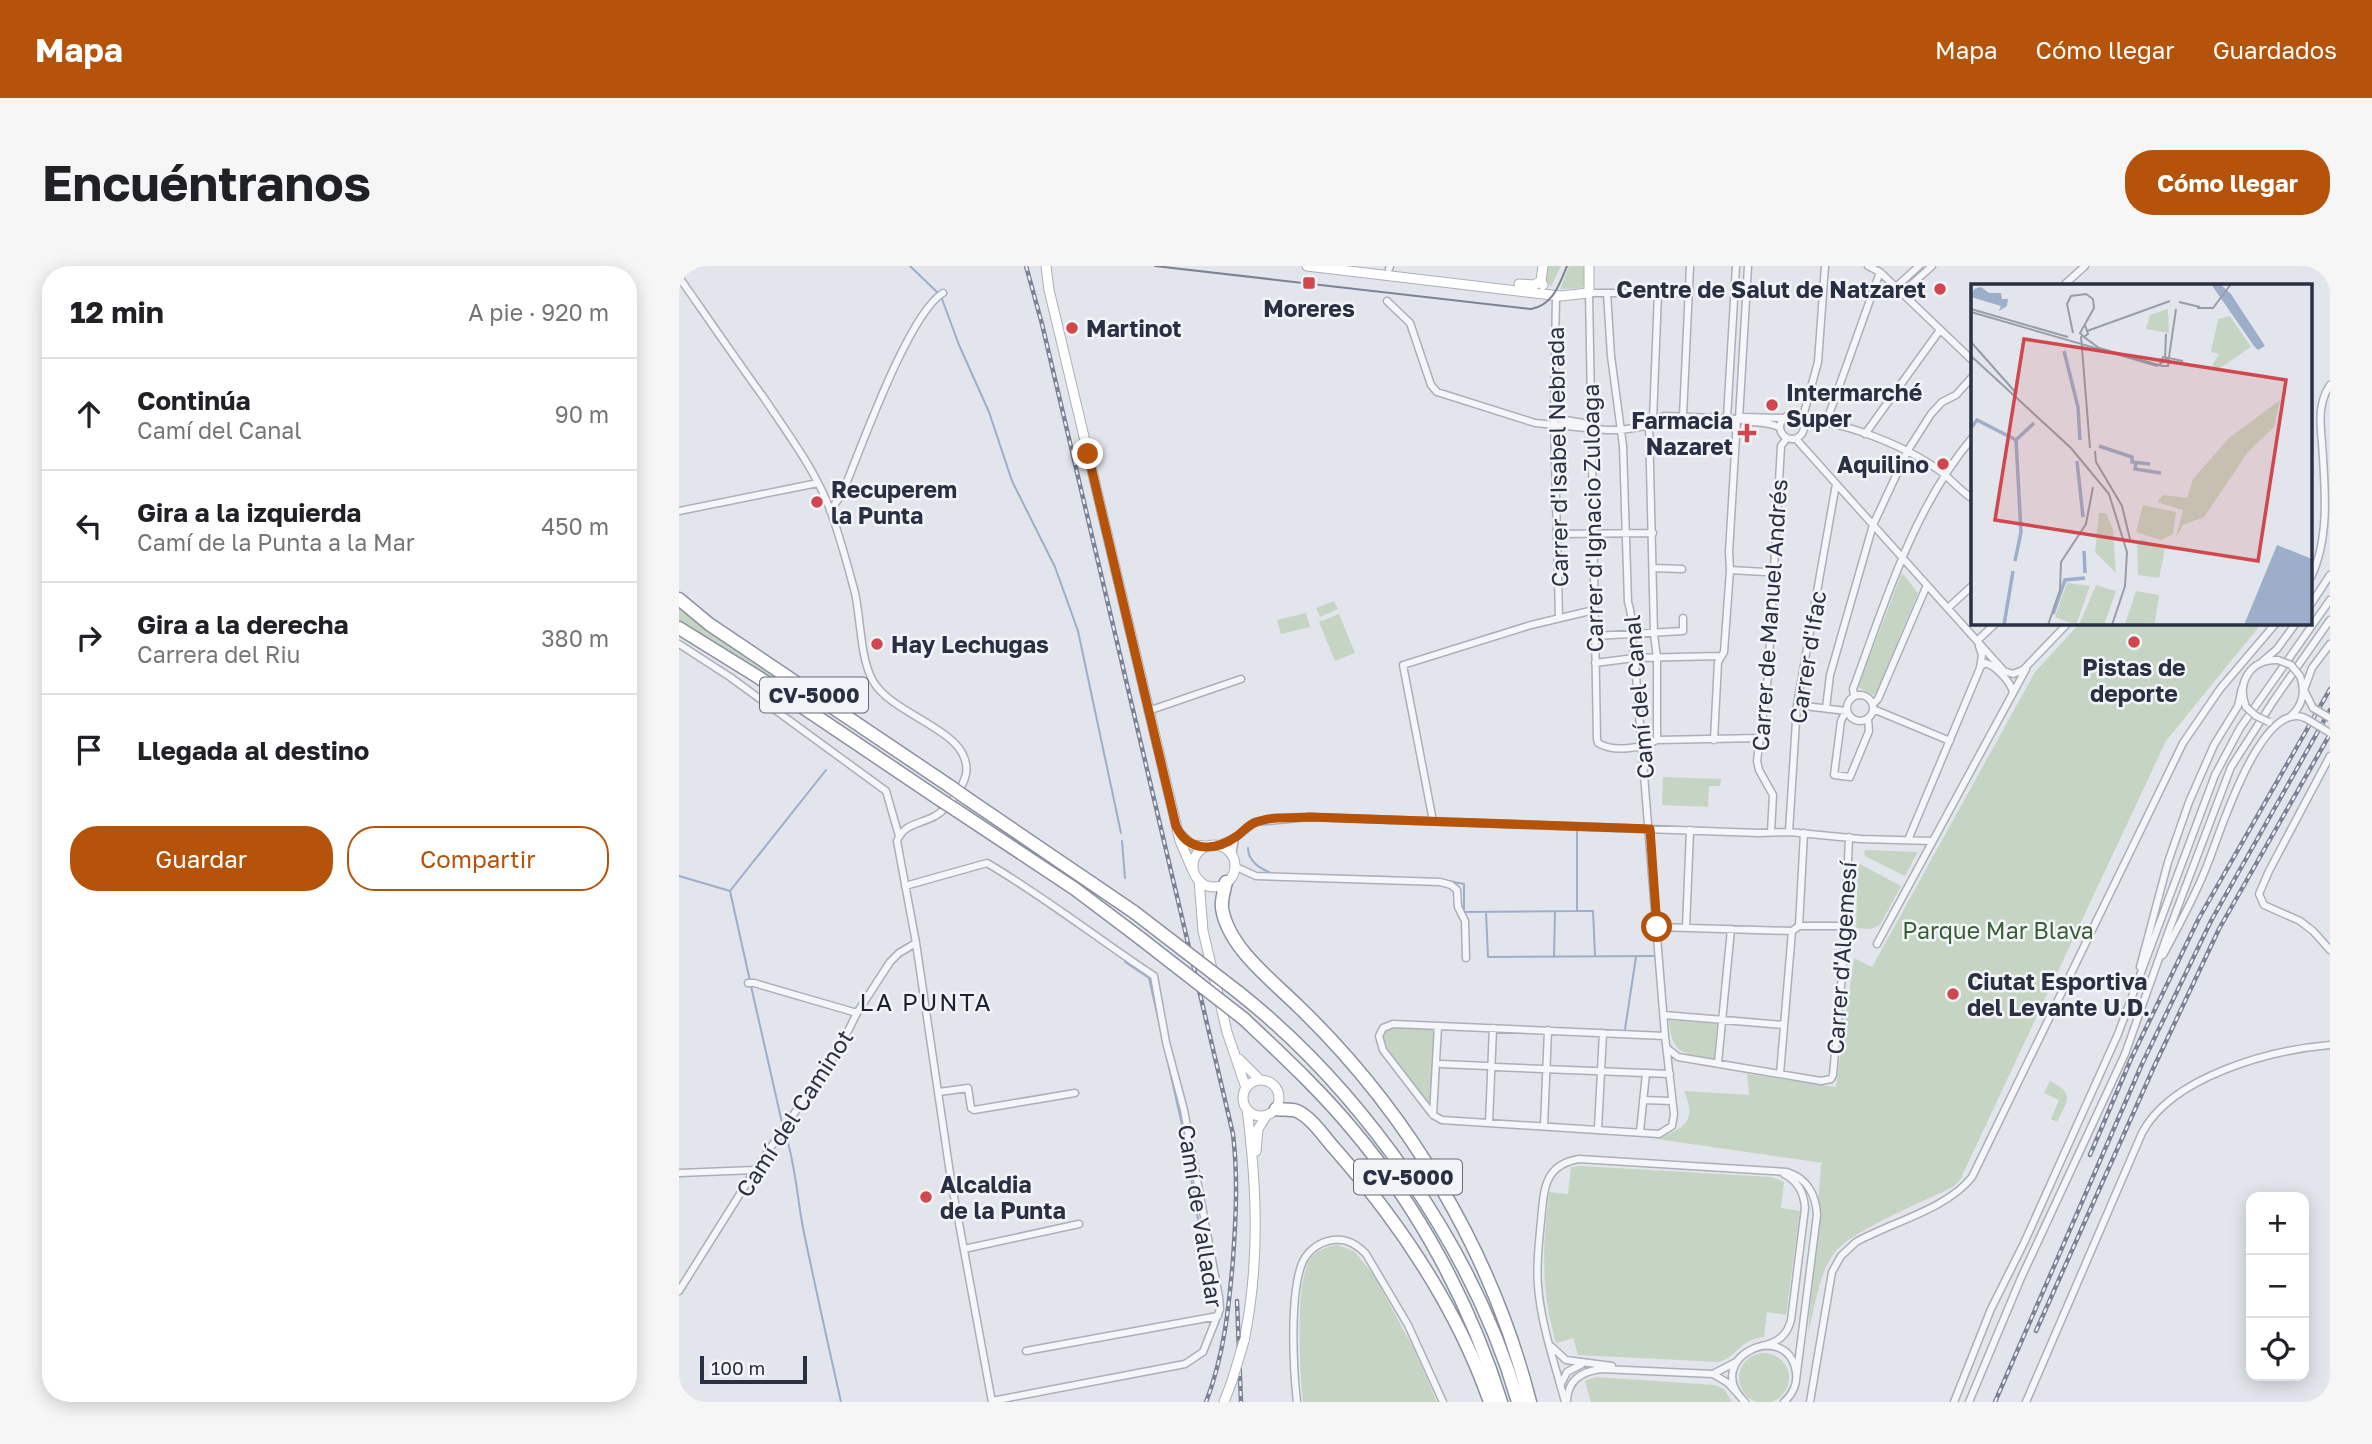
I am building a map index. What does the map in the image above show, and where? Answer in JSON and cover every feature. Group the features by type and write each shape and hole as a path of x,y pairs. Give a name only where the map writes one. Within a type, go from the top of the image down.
{"highway":[{"name":"CV-5000","path":"679,599 709,624 1134,912 1258,1008 1323,1072 1363,1118 1434,1215 1489,1323 1518,1402"},
{"name":"CV-5000","path":"679,628 758,677 1075,889 1244,1019 1311,1082 1355,1131 1421,1226 1475,1331 1501,1402"},
{"path":"1221,884 1222,910 1233,936 1259,970 1331,1040 1379,1097 1446,1196 1476,1252 1502,1316 1529,1402"},
{"path":"1271,1112 1296,1111 1310,1120 1373,1192 1409,1242 1450,1313 1490,1402"}],"street":[{"path":"1046,266 1049,290 1180,841 1199,880 1207,885 1221,884"},
{"path":"1307,266 1556,295 1689,293"},
{"path":"1360,266 1529,286 1541,281"},
{"path":"1543,266 1541,281 1547,288 1577,294"},
{"path":"1588,293 1589,266"},
{"path":"1683,416 1690,266"},
{"path":"1727,418 1736,266"},
{"path":"1714,740 1718,668 1720,656 1724,652 1730,570 1748,266"},
{"path":"1796,439 1804,430 1803,420 1818,362 1825,266"},
{"path":"1868,266 1896,287 1971,358"},
{"path":"1896,287 1919,266"},
{"path":"1902,293 1932,266"},
{"path":"2067,284 2085,266"},
{"path":"1826,423 1879,272"},
{"path":"679,277 786,431 818,483 830,511 855,594 873,681 887,698 949,736 965,758 966,775 944,810 904,829 897,841 916,943 964,1249 992,1401"},
{"path":"830,511 842,495 906,343 926,308 943,293"},
{"name":"Carrer d'Ignacio Zuloaga","path":"1588,293 1596,733 1598,743 1608,747 1643,747"},
{"name":"Camí del Canal","path":"1607,293 1611,356 1621,430 1628,602 1631,610 1672,1101 1672,1126 1659,1134 1640,1132"},
{"path":"1657,740 1651,422 1658,293"},
{"name":"Carrer d'Isabel Nebrada","path":"1556,295 1554,422 1559,618"},
{"path":"1387,301 1410,323 1431,385 1437,392 1535,423 1554,422 1621,430 1664,416 1683,416 1738,419 1772,424 1780,428 1787,438 1796,439 2008,673 2019,673 2028,665"},
{"path":"1865,434 1940,330"},
{"path":"1826,708 1830,675 1873,525 1908,450 1938,406 1956,395 1971,378"},
{"path":"2312,575 2325,546 2327,522 2320,415 2321,404 2330,385"},
{"path":"2321,404 2330,391"},
{"path":"1738,419 1784,418 1793,415 1803,420 1826,423 1865,434 1908,450 1945,475 1953,485 1971,498"},
{"path":"1780,428 1784,418"},
{"name":"Carrer de Manuel Andrés","path":"1771,832 1773,794 1759,770 1757,761 1768,676 1781,446 1787,438"},
{"path":"1854,695 1853,689 1902,558 1945,475 1971,440"},
{"path":"679,511 818,483"},
{"name":"Carrer d'Ifac","path":"1789,832 1797,705 1836,484"},
{"path":"1558,534 1653,533"},
{"path":"1653,568 1682,569"},
{"path":"1730,570 1773,570"},
{"path":"2312,602 2330,575"},
{"path":"1854,695 1841,721 1834,775 1850,777 1869,731 1868,719 1873,706 1927,585"},
{"path":"1948,608 1971,587"},
{"path":"1954,1402 1991,1309 2051,1184 2131,1003 2185,852 2226,752 2262,695 2330,600"},
{"path":"1433,821 1403,666 1559,618 1594,610"},
{"path":"1595,636 1683,631 1683,618"},
{"path":"1969,1402 2021,1278 2125,1054 2231,767 2330,620"},
{"path":"1978,640 1994,625"},
{"name":"Carrer d'Algemesí","path":"1877,944 2028,665 2066,625"},
{"path":"1810,1402 1828,1290 1837,1261 1856,1242 1949,1198 1972,1177 2183,743 2220,689 2274,625"},
{"path":"2131,1003 2178,832 2203,767 2238,706 2245,678 2251,669 2277,649 2295,625"},
{"path":"1908,840 1980,668 1982,655 1978,640"},
{"path":"679,644 730,677 887,791 899,836"},
{"path":"2150,982 2208,865 2245,770 2267,736 2299,708 2312,668 2330,644"},
{"path":"1595,663 1634,658 1720,656"},
{"path":"2260,663 2279,660 2291,665 2301,678 2313,708 2330,718"},
{"path":"1980,668 1985,663 1991,665 2010,684 2013,691 2011,697"},
{"path":"1149,711 1241,678"},
{"path":"2242,688 2246,707 2256,716 2269,722 2301,716 2330,733"},
{"path":"1854,695 1870,700 1873,706 1950,741"},
{"path":"1797,705 1846,711 1849,716 1862,722 1868,719"},
{"path":"1643,747 1657,740 1760,738"},
{"path":"2330,756 2259,894 2264,905 2306,925 2330,950"},
{"path":"1176,826 1187,842 1198,847 1218,845 1235,838 1247,827 1263,820 1310,817 1789,832 1932,841"},
{"path":"1686,928 1690,830"},
{"path":"1799,926 1804,833"},
{"name":"Carrer d'Algemesí","path":"1780,1073 1821,1081 1831,1079 1833,1075 1841,993 1849,837"},
{"path":"1202,909 1207,897 1232,875 1235,838"},
{"path":"1218,845 1226,849 1233,861 1256,876 1440,882 1451,885 1457,890 1458,906 1465,921 1466,958"},
{"path":"1193,871 1196,855 1206,846"},
{"name":"Camí de Valladar","path":"905,886 987,863 1017,880 1154,976 1166,1042 1186,1123 1219,1297 1218,1316 1203,1352 1185,1364 992,1401"},
{"path":"1199,880 1203,932 1227,1031 1246,1088 1243,1101 1247,1110 1255,1171"},
{"path":"1657,927 1792,931 1799,926 1845,926"},
{"path":"1718,1063 1731,929"},
{"path":"1646,1073 1640,1132 1442,1120 1433,1115 1380,1046 1380,1031 1393,1024 1666,1038 1670,1052 1678,1056 1780,1073 1792,931"},
{"name":"Camí del Caminot","path":"679,1291 755,1170 839,1049 857,1013 894,956 916,943"},
{"path":"751,983 857,1013"},
{"path":"1664,1015 1784,1025"},
{"path":"1433,1115 1438,1026"},
{"path":"1489,1123 1493,1028"},
{"path":"1544,1126 1548,1030"},
{"path":"1598,1129 1603,1033"},
{"path":"2026,1402 2142,1133 2153,1116 2188,1089 2227,1069 2269,1055 2330,1045"},
{"path":"1235,1054 1261,1080"},
{"path":"1441,1064 1487,1066"},
{"path":"1495,1067 1669,1074"},
{"path":"1224,1402 1244,1341 1255,1275 1255,1171 1258,1129 1279,1100 1277,1089 1271,1082 1252,1082 1246,1088"},
{"path":"939,1092 968,1088 971,1108 974,1110 1075,1093"},
{"path":"1643,1100 1672,1101"},
{"path":"1247,1110 1255,1115 1271,1112"},
{"path":"1566,1402 1540,1301 1537,1270 1544,1191 1548,1177 1557,1167 1579,1158 1787,1172 1799,1178 1811,1191 1817,1209 1793,1402"},
{"path":"679,1173 755,1170"},
{"path":"1713,1374 1737,1361 1752,1348 1777,1342 1789,1327 1805,1208 1803,1194 1793,1180 1765,1170"},
{"path":"964,1249 1079,1224"},
{"path":"1297,1402 1294,1328 1301,1267 1314,1247 1329,1240 1337,1240 1350,1242 1366,1254 1408,1325 1443,1402"},
{"path":"1026,1351 1218,1316"},
{"path":"1550,1343 1566,1360 1621,1369"},
{"path":"1761,1346 1771,1346 1787,1355 1793,1362 1796,1380"},
{"path":"1737,1361 1733,1377 1737,1393"},
{"path":"1561,1386 1567,1372 1587,1363"},
{"path":"1566,1402 1571,1385 1582,1373 1621,1369 1713,1374 1722,1378 1745,1402"},
{"path":"1784,1402 1794,1390"}],"green space":[{"path":"1547,266 1561,266 1551,287 1546,281"},
{"path":"1569,266 1587,266 1586,284 1582,288 1560,289"},
{"path":"1903,574 1918,593 1876,694 1873,695 1858,687"},
{"path":"1334,601 1338,609 1320,617 1316,608"},
{"path":"679,607 813,704 809,706 679,620"},
{"path":"1306,613 1310,627 1281,634 1277,620"},
{"path":"1339,614 1355,653 1335,661 1319,622"},
{"name":"Ciutat Esportiva del Levante U.D.","path":"2078,625 2260,625 2166,741 1960,1180 1953,1187 1857,1235 1835,1252 1821,1281 1808,1334 1823,1163 1656,1139 1674,1132 1685,1123 1689,1110 1684,1091 1749,1095 1747,1074 1836,1087 1854,958 1872,967 2035,672"},
{"path":"1663,777 1721,779 1720,786 1709,786 1708,807 1662,805"},
{"path":"1866,850 1918,852 1905,876 1865,856"},
{"path":"1858,863 1901,886 1880,925 1871,929 1856,928"},
{"path":"1669,1020 1717,1024 1714,1059 1687,1054 1676,1047"},
{"path":"1393,1026 1434,1030 1431,1104 1427,1104 1382,1045 1382,1034"},
{"path":"2050,1081 2063,1090 2067,1098 2057,1122 2051,1119 2059,1100 2044,1093"},
{"path":"1571,1167 1772,1177 1784,1182 1781,1208 1800,1211 1786,1315 1767,1312 1764,1337 1749,1341 1719,1362 1578,1355 1573,1338 1556,1343 1547,1304 1544,1268 1549,1192 1568,1194"},
{"path":"1337,1245 1354,1251 1373,1274 1414,1349 1437,1402 1303,1402 1300,1309 1305,1273 1314,1255"},
{"path":"1764,1353 1782,1360 1789,1378 1782,1396 1764,1403 1746,1396 1739,1378 1746,1360"},
{"path":"1595,1377 1715,1385 1724,1389 1732,1402 1591,1402 1585,1381"}],"waterway":[{"path":"910,266 938,293"},
{"path":"942,299 989,412 1012,481 1055,567 1078,631 1121,833"},
{"path":"679,876 730,891 826,770"},
{"path":"1577,830 1577,911 1593,911 1595,956"},
{"path":"1122,841 1125,878"},
{"path":"1248,848 1253,861 1273,874"},
{"path":"1338,876 1396,877"},
{"path":"1443,880 1464,884 1464,912 1577,911"},
{"path":"730,891 750,981"},
{"path":"1554,956 1555,912"},
{"path":"1486,913 1488,957 1654,956"},
{"path":"1625,1029 1636,957"},
{"path":"1125,962 1149,978 1182,1125 1215,1298"},
{"path":"751,986 783,1127"},
{"path":"785,1133 841,1402"}],"tram line":[{"path":"1155,266 1531,309 1550,299 1567,266"}],"railway":[{"path":"1026,266 1042,324 1233,1134 1236,1196 1230,1295 1221,1349 1206,1402"},
{"path":"2090,1155 2131,1059 2199,918 2330,689"},
{"path":"1995,1402 2142,1064 2211,921 2330,710"},
{"path":"2036,1331 2219,929 2330,734"},
{"path":"1237,1301 1241,1402"}],"place":[{"name":"Moreres","path":"1309,283"},
{"name":"Centre de Salut de Natzaret","path":"1940,289"},
{"name":"Martinot","path":"1072,328"},
{"name":"Intermarché Super","path":"1772,405"},
{"name":"Farmacia Nazaret","path":"1747,433"},
{"name":"Aquilino","path":"1943,464"},
{"name":"Recuperem la Punta","path":"817,502"},
{"name":"Pistas de deporte","path":"2134,642"},
{"name":"Hay Lechugas","path":"877,644"},
{"name":"Ciutat Esportiva del Levante U.D.","path":"1953,994"},
{"name":"Alcaldia de la Punta","path":"926,1197"}],"district":[{"name":"LA PUNTA","path":"926,1001"}],"route":[{"path":"1088,454 1176,826 1187,842 1198,847 1218,845 1235,838 1255,822 1310,817 1650,829 1657,927"}],"park label":[{"name":"Parque Mar Blava","path":"1998,930"}]}
